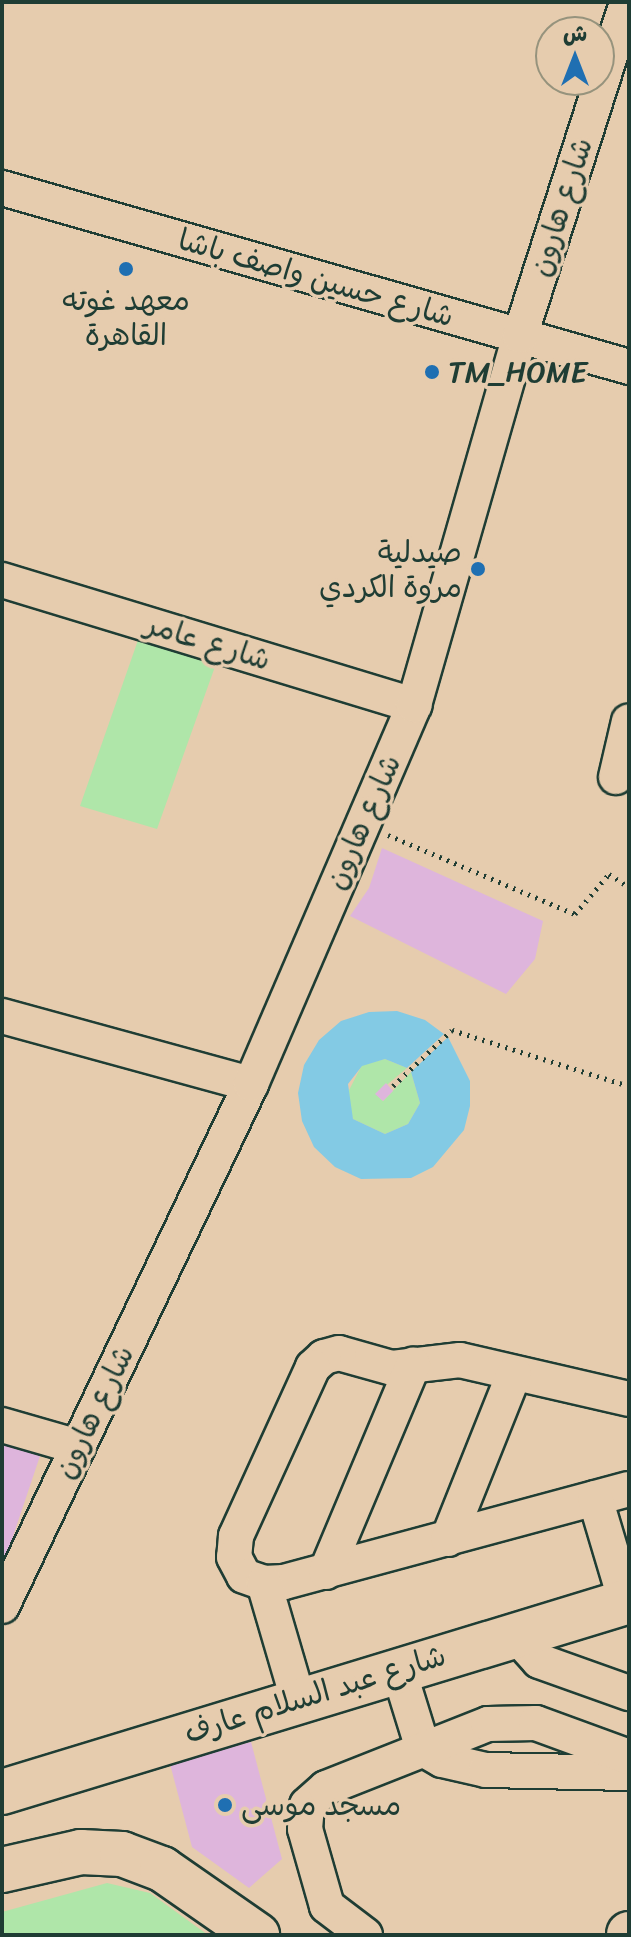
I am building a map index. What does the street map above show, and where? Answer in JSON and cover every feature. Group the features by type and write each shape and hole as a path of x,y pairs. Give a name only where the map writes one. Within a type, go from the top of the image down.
{"main road":[{"name":"شارع عبد السلام عارف","path":"2,1792 398,1668 628,1602"},
{"path":"2,1870 81,1852 122,1854 162,1869 257,1935"}],"street":[{"name":"شارع هارون","path":"2,1606 251,1084 414,705 520,336 627,2"},
{"name":"شارع حسين واصف باشا","path":"2,188 629,367"},
{"name":"شارع عامر","path":"2,580 414,705"},
{"path":"616,777 629,721"},
{"path":"2,1016 251,1084"},
{"path":"629,1399 460,1360 372,1365 339,1353 313,1367 236,1536 234,1557 244,1576 264,1583 326,1572 629,1489"},
{"path":"326,1572 413,1365"},
{"path":"448,1539 514,1374"},
{"path":"2,1425 78,1447"},
{"path":"595,1498 628,1602"},
{"path":"264,1583 298,1699"},
{"path":"515,1634 532,1656 583,1680 629,1693"},
{"path":"583,1680 629,1667"},
{"path":"398,1668 423,1749 442,1760 486,1770 629,1773"},
{"path":"352,1932 337,1917 322,1892 305,1829 307,1805 326,1788 488,1724 536,1723 629,1757"},
{"path":"529,1772 539,1740 536,1723"},
{"path":"486,1770 496,1748 488,1724"}],"path":[{"path":"361,824 575,914 609,874 629,887"},
{"path":"393,1086 452,1030 629,1086"}],"green space":[{"path":"144,623 222,647 157,829 80,806"},
{"path":"385,1059 407,1068 376,1094 383,1101 411,1072 420,1103 408,1124 385,1134 353,1119 346,1096 362,1065"},
{"path":"107,1883 150,1893 208,1935 2,1935 2,1912"}],"water":[{"path":"397,1011 425,1020 444,1034 407,1068 385,1059 362,1066 348,1084 353,1119 385,1134 408,1124 420,1103 411,1072 448,1037 470,1081 470,1106 464,1130 433,1167 411,1178 361,1179 335,1167 314,1147 302,1121 298,1093 304,1065 319,1040 341,1021 369,1012"}],"building":[{"path":"382,848 543,921 535,959 506,994 350,916 369,888"},
{"path":"386,1083 393,1091 383,1101 375,1094"},
{"path":"2,1440 41,1453 3,1566 2,1566"},
{"name":"مسجد موسى","path":"251,1742 282,1859 249,1888 192,1847 170,1764"}],"place":[{"name":"معهد غوته القاهرة","path":"126,269"},
{"name":"TM_HOME","path":"432,372"},
{"name":"صيدلية مروة الكردي","path":"478,569"},
{"name":"مسجد موسى","path":"225,1805"}]}
